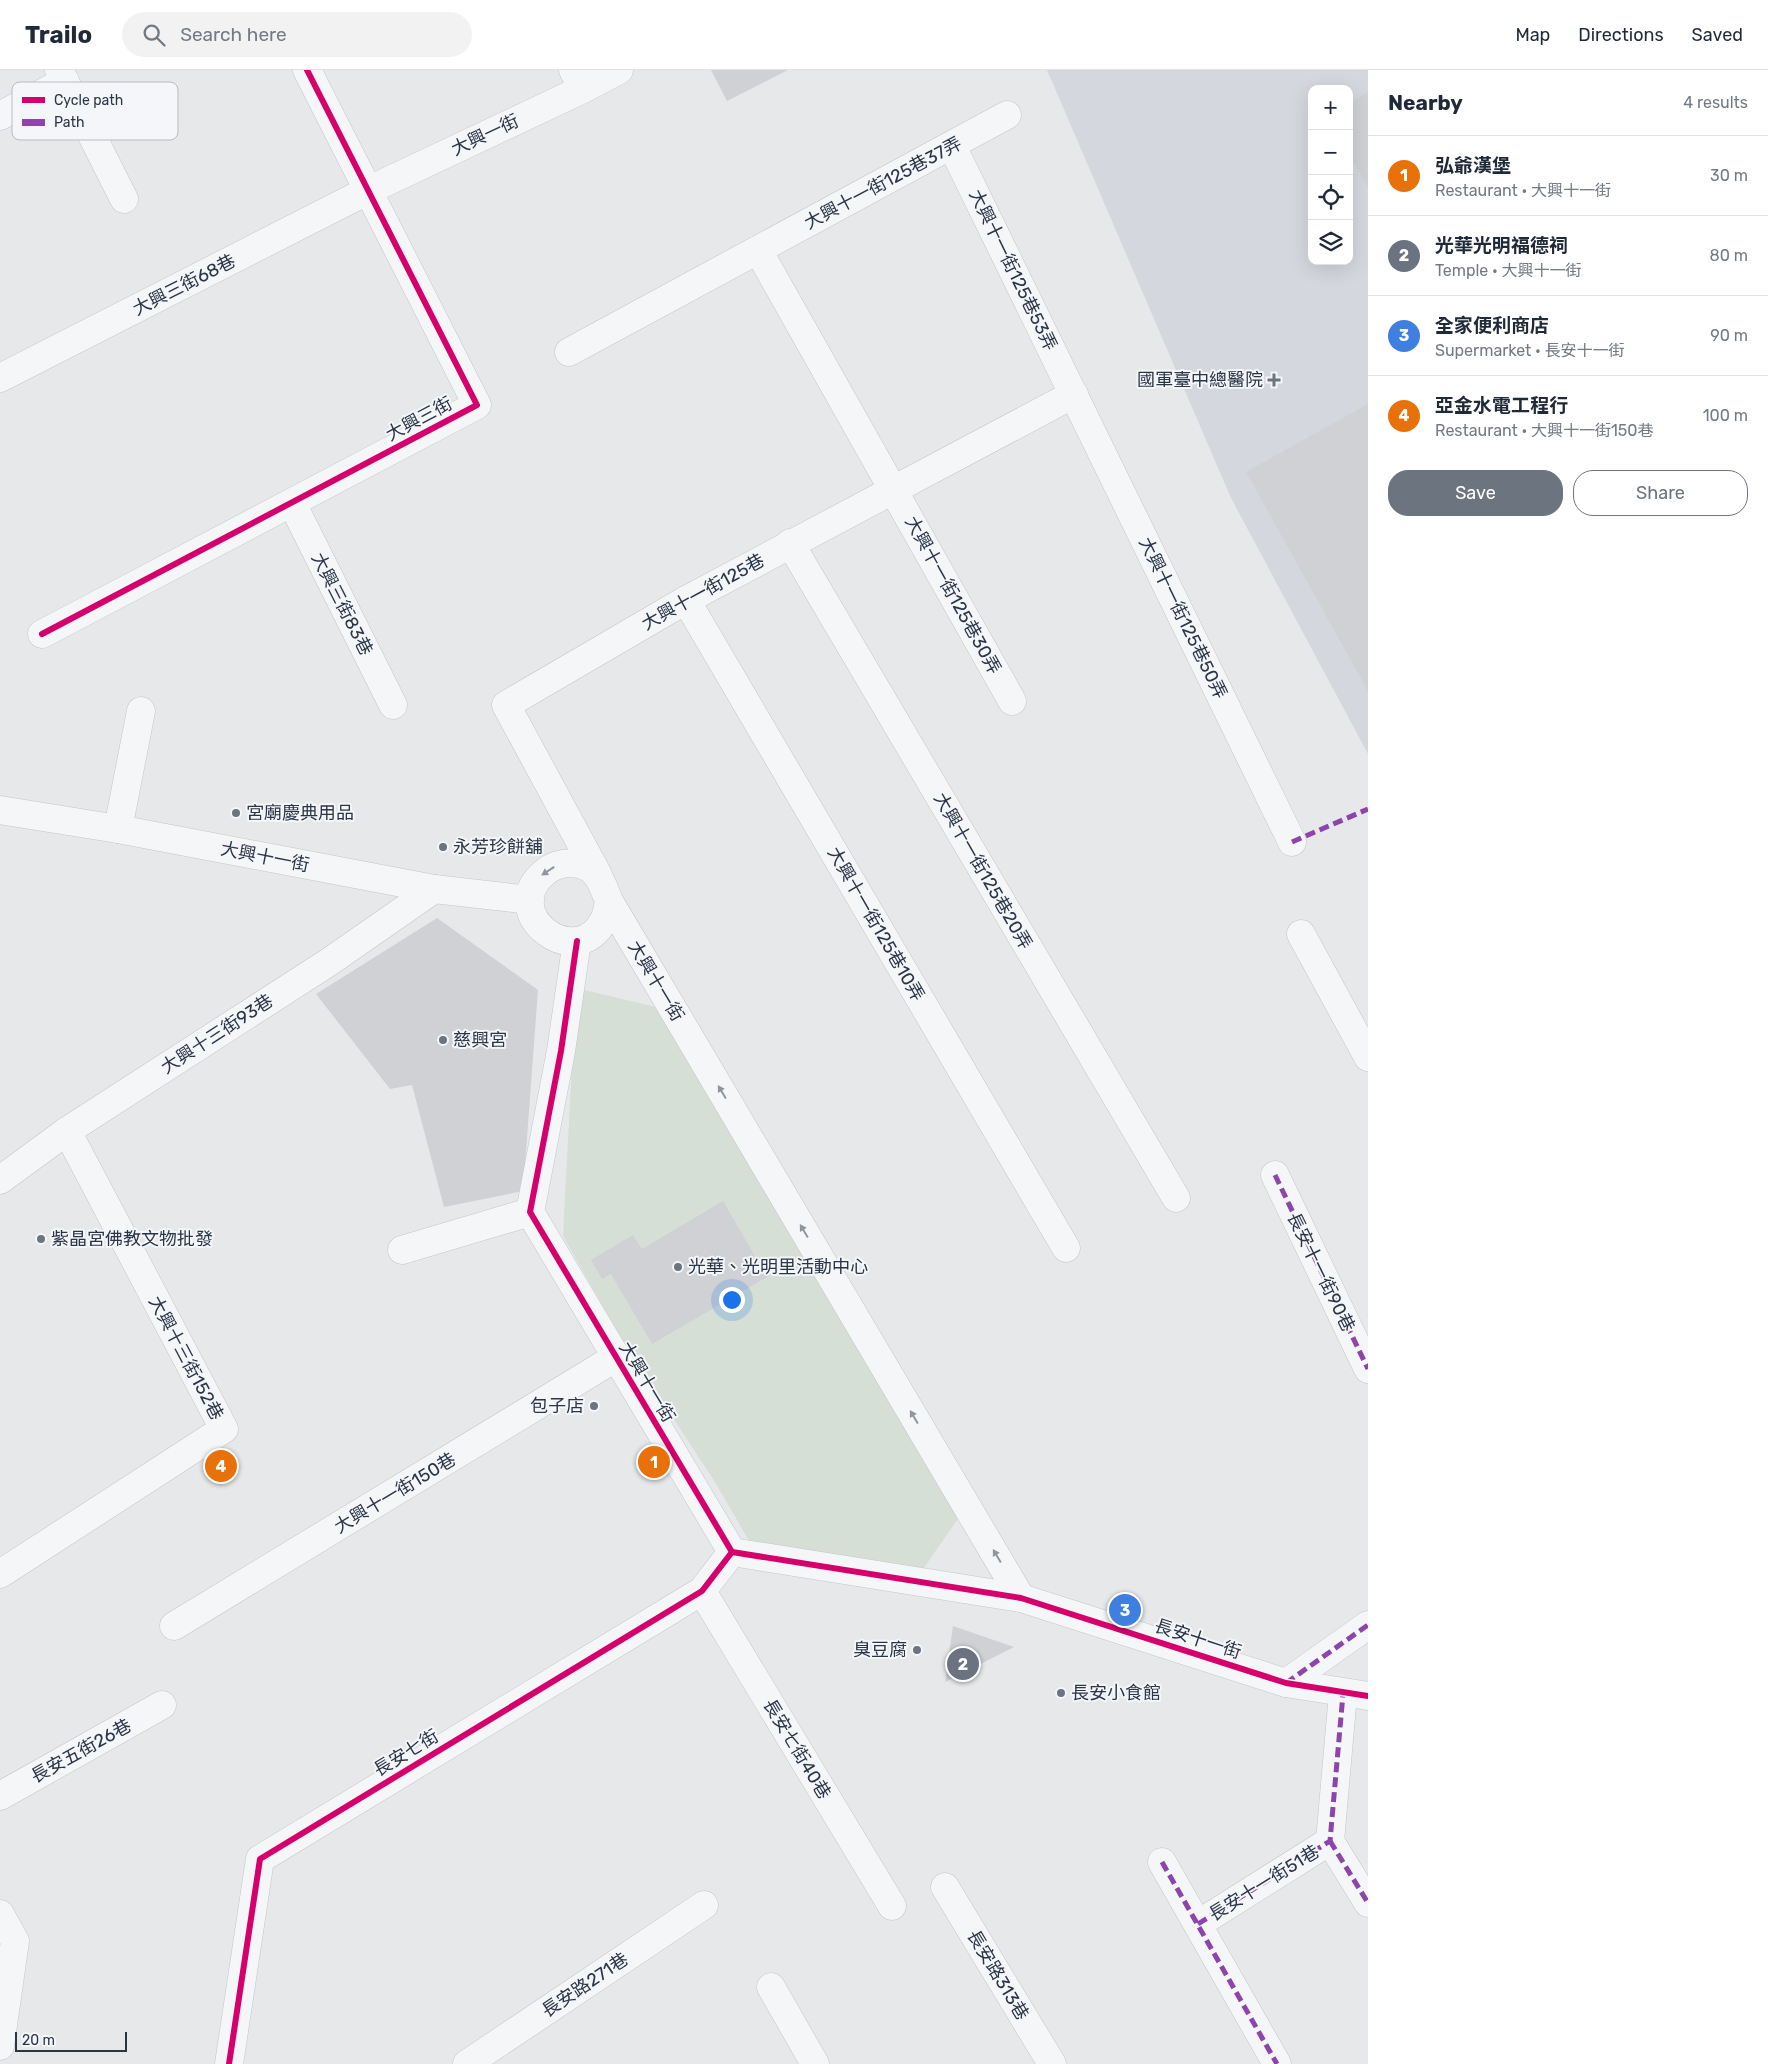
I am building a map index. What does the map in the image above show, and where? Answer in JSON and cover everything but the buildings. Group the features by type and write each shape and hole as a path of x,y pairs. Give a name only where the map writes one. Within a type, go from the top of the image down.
{"street":[{"name":"大興三街","path":"42,634 477,405 307,70"},
{"name":"大興一街","path":"367,191 578,79 619,70"},
{"path":"0,116 12,108"},
{"name":"大興十一街125巷37弄","path":"570,352 1007,116"},
{"path":"94,140 124,199"},
{"name":"大興十一街125巷53弄","path":"952,146 1074,394"},
{"name":"大興三街68巷","path":"0,378 367,191"},
{"path":"758,250 894,489"},
{"name":"大興十一街125巷","path":"598,875 506,704 686,600 790,543 1074,394"},
{"name":"大興十一街125巷50弄","path":"1074,394 1292,842"},
{"name":"大興十一街125巷30弄","path":"894,489 1012,701"},
{"name":"大興三街83巷","path":"292,502 393,705"},
{"name":"大興十一街125巷20弄","path":"790,543 1176,1198"},
{"name":"大興十一街125巷10弄","path":"686,600 1066,1248"},
{"path":"118,829 141,711"},
{"name":"大興十一街","path":"0,810 118,829 434,889 530,900"},
{"path":"565,863 581,865 598,875 609,901 605,919 590,936 577,941 560,941 541,929 531,914 530,900 532,887 539,877 550,868 565,863"},
{"name":"大興十三街93巷","path":"1,1178 67,1131 329,962 434,889"},
{"name":"大興十一街","path":"609,901 1021,1598"},
{"path":"1301,934 1368,1057"},
{"path":"402,1250 530,1212 561,1051 577,941"},
{"name":"大興十三街152巷","path":"0,1574 224,1429 67,1131"},
{"name":"長安十一街90巷","path":"1275,1175 1368,1369"},
{"name":"大興十一街","path":"530,1212 732,1552"},
{"name":"大興十一街150巷","path":"174,1626 616,1358"},
{"path":"732,1552 1021,1598"},
{"name":"長安七街","path":"229,2064 260,1859 702,1591 732,1552"},
{"name":"長安七街40巷","path":"702,1591 892,1906"},
{"name":"長安十一街","path":"1021,1598 1286,1683 1356,1695"},
{"path":"1286,1683 1368,1626"},
{"name":"長安十一街51巷","path":"1356,1695 1330,1841 1368,1903"},
{"name":"長安五街26巷","path":"0,1796 162,1705"},
{"name":"長安十一街51巷","path":"1198,1924 1330,1841"},
{"name":"長安十一街51巷","path":"1162,1862 1277,2064"},
{"name":"長安路313巷","path":"945,1886 1052,2064"},
{"name":"長安路271巷","path":"467,2064 704,1906"},
{"path":"0,1914 14,1941 0,2046"},
{"path":"771,1987 815,2064"}],"shaded area":[{"name":"國軍臺中總醫院","path":"1047,70 1368,70 1368,754 1231,498"},
{"path":"576,988 664,1009 960,1516 923,1569 755,1551 715,1482 627,1348 563,1236"}],"marked path":[{"path":"1292,842 1368,809"},
{"path":"1275,1175 1368,1369"},
{"path":"1286,1683 1368,1625"},
{"path":"1198,1924 1330,1841 1343,1694"},
{"path":"1330,1841 1368,1903"},
{"path":"1162,1862 1277,2064"}],"cycle path":[{"path":"42,634 477,405 307,70"},
{"path":"577,941 561,1051 530,1212 732,1552 1021,1598 1286,1683 1368,1696"},
{"path":"229,2064 260,1859 702,1591 732,1552"}],"place":[{"name":"國軍臺中總醫院","path":"1274,380"},
{"name":"宮廟慶典用品","path":"236,813"},
{"name":"永芳珍餅舖","path":"443,847"},
{"name":"慈興宮","path":"443,1040"},
{"name":"紫晶宮佛教文物批發","path":"41,1239"},
{"name":"光華、光明里活動中心","path":"678,1267"},
{"name":"包子店","path":"594,1406"},
{"name":"弘爺漢堡","path":"654,1462"},
{"name":"亞金水電工程行","path":"221,1466"},
{"name":"全家便利商店","path":"1125,1610"},
{"name":"臭豆腐","path":"917,1650"},
{"name":"光華光明福德祠","path":"963,1664"},
{"name":"長安小食館","path":"1061,1693"}]}
